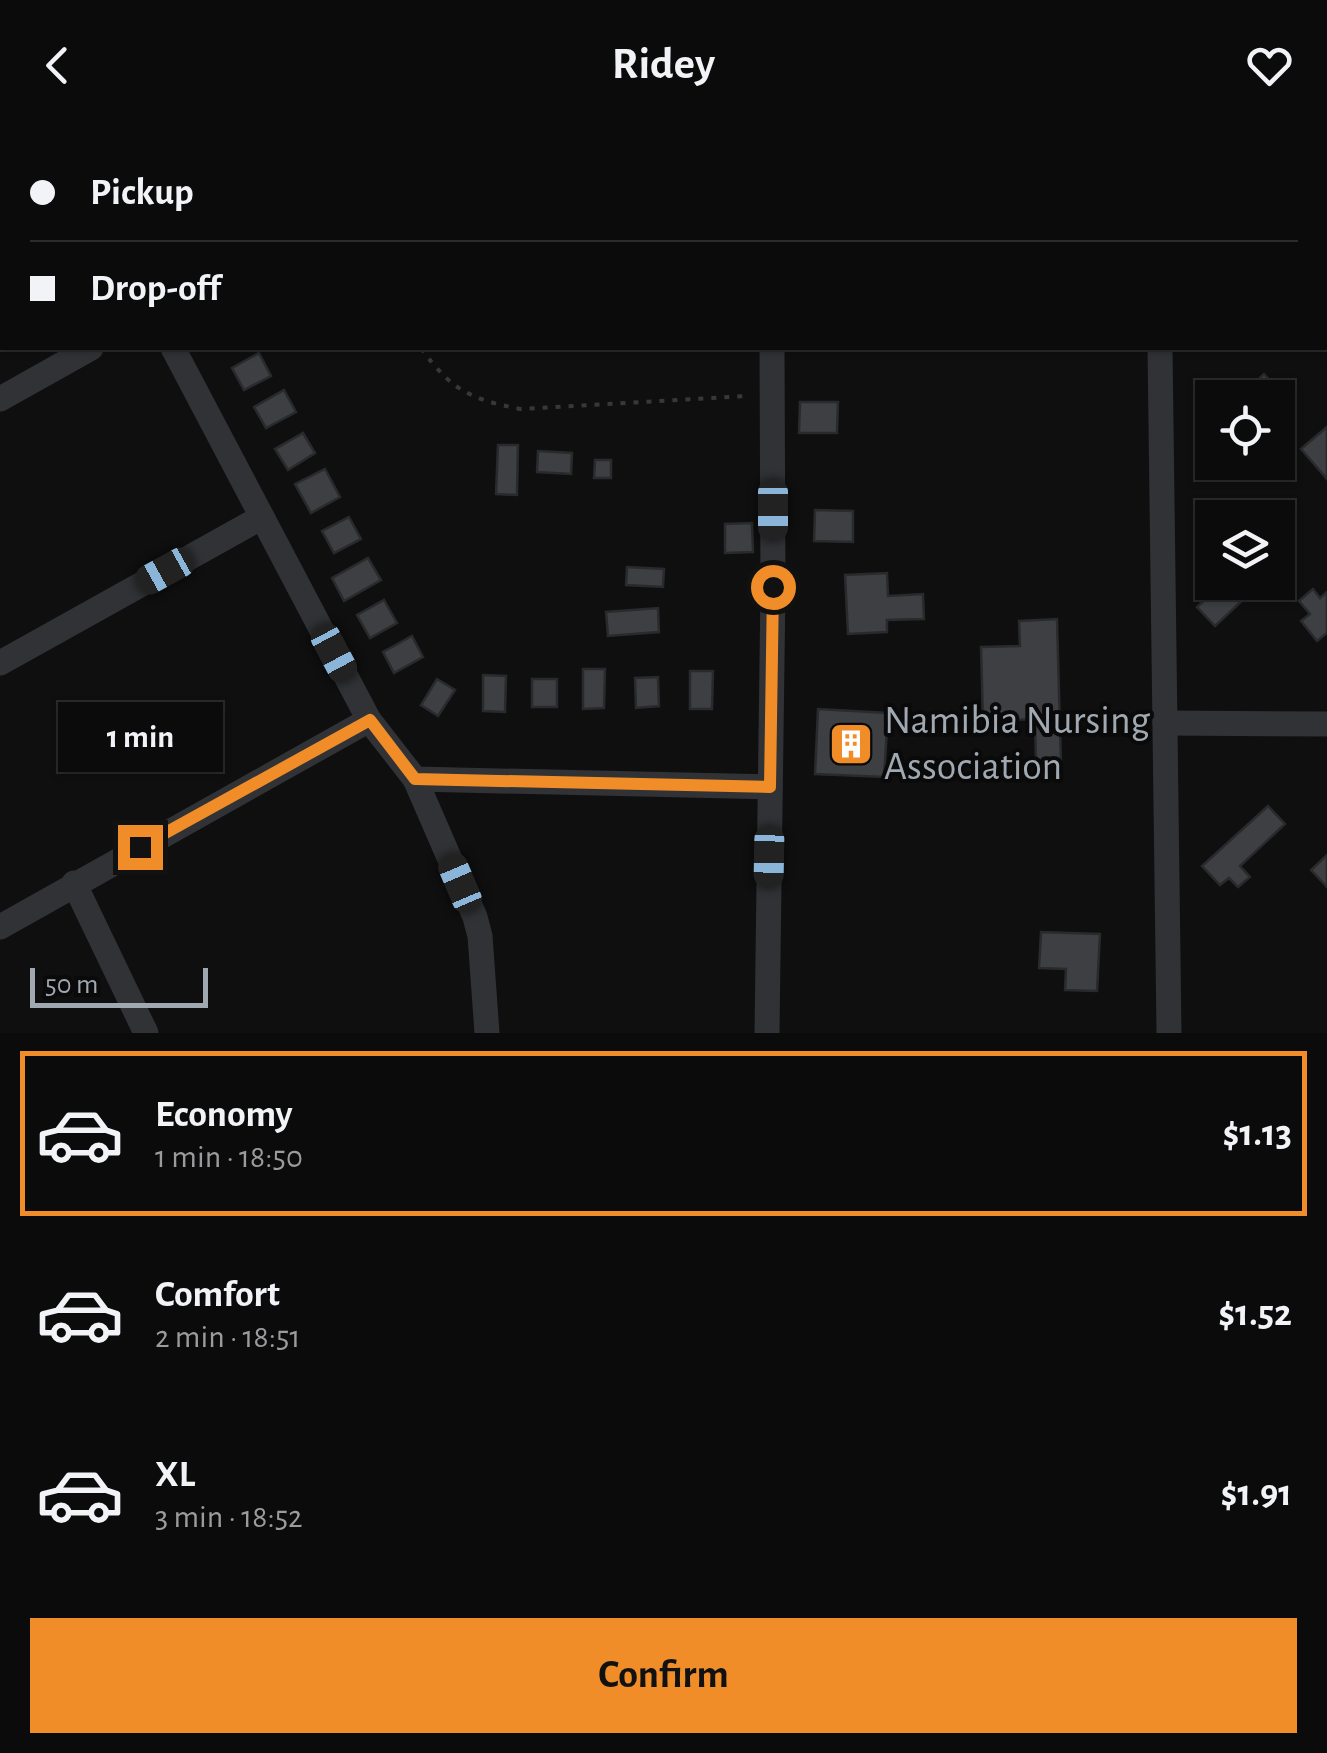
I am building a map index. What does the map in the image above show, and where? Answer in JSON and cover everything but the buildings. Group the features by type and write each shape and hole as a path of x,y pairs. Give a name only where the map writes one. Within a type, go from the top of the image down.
{"street":[{"path":"0,400 88,350"},
{"path":"174,350 370,720 415,779 475,918 480,936 487,1033"},
{"path":"767,1033 772,350"},
{"path":"1160,350 1169,1033"},
{"path":"0,662 262,517"},
{"path":"0,927 370,720"},
{"path":"1165,724 1327,724"},
{"path":"415,779 770,787"},
{"path":"74,883 146,1033"}],"path":[{"path":"422,350 440,375 462,393 520,409 773,394"}],"place":[{"name":"Namibia Nursing Association","path":"851,744"}],"route":[{"path":"140,847 370,720 415,779 770,787 773,587"}]}
